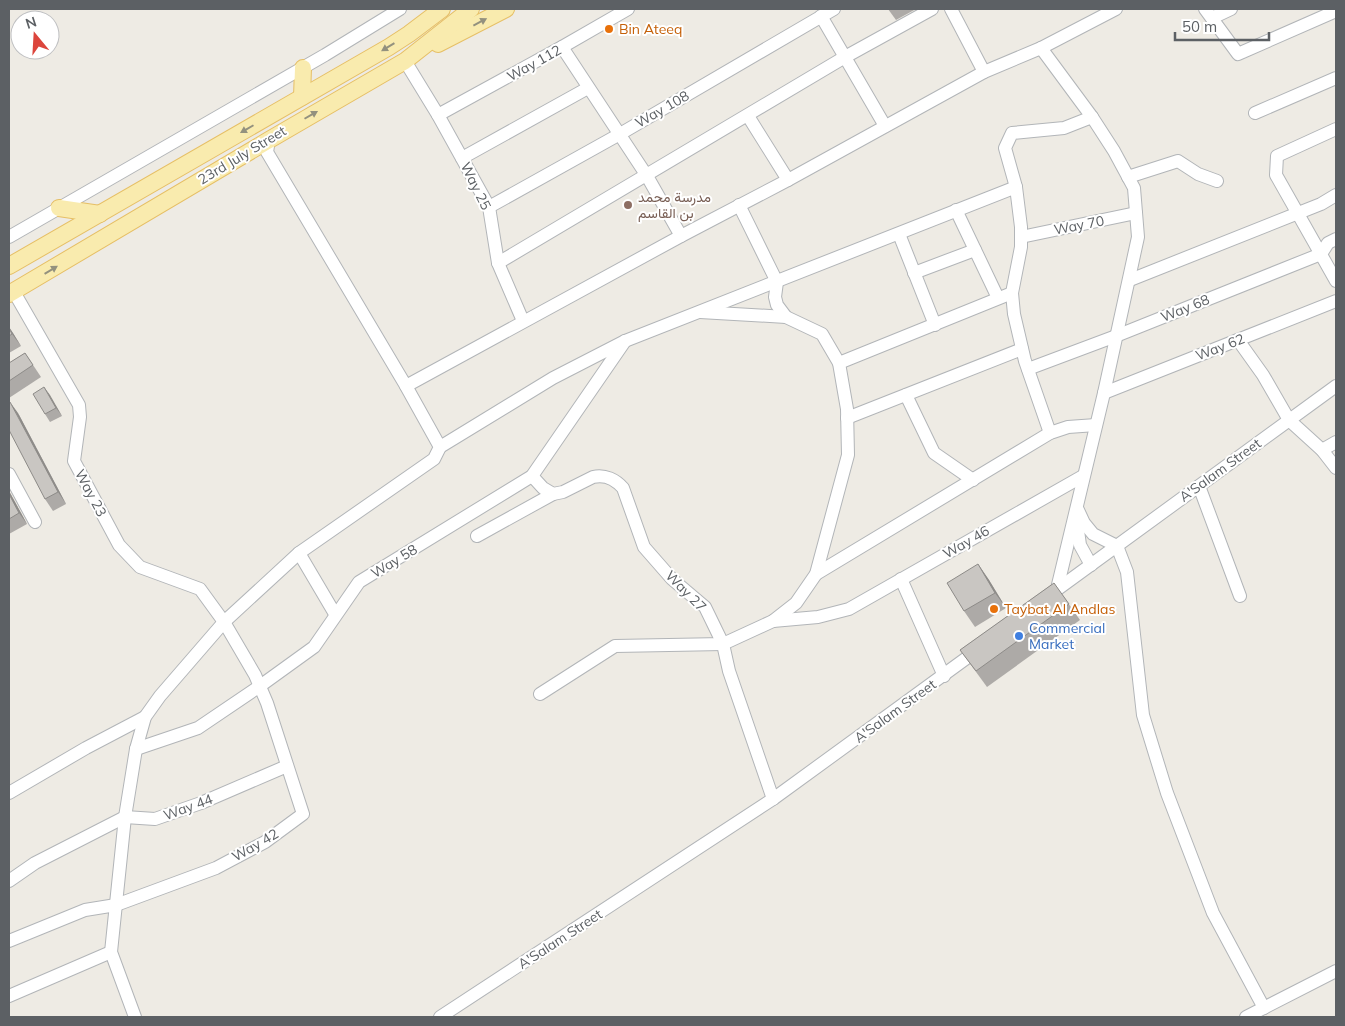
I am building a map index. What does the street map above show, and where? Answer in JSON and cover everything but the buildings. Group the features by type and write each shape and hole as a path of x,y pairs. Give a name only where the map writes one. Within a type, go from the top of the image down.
{"main road":[{"path":"409,34 427,9"},
{"name":"23rd July Street","path":"9,266 409,34 442,9"},
{"name":"23rd July Street","path":"11,293 264,146 405,61 471,9"},
{"path":"405,61 506,9"},
{"path":"302,97 303,68"},
{"path":"60,208 100,214"}],"street":[{"path":"9,237 303,68 400,9"},
{"name":"Way 112","path":"438,115 628,9"},
{"name":"Way 108","path":"489,207 620,134 834,9"},
{"path":"498,263 845,57 932,9"},
{"path":"951,9 984,72"},
{"path":"406,386 984,72 1041,48 1116,9"},
{"path":"1231,9 1209,13 1238,54 1336,10"},
{"path":"821,16 886,126"},
{"path":"562,47 647,176 680,236"},
{"path":"1041,48 1114,150 1134,188 1138,237 1104,393 1057,589"},
{"name":"Way 25","path":"405,61 438,115 489,207 498,263 523,321"},
{"path":"1255,113 1336,78"},
{"path":"462,158 588,88"},
{"path":"748,116 788,180"},
{"path":"1050,433 1028,369 1014,314 1012,292 1021,247 1021,237 1016,186 1005,148 1012,133 1064,128 1092,118"},
{"path":"1336,130 1277,156 1276,175 1336,282"},
{"path":"264,146 440,447"},
{"path":"1128,177 1178,161 1198,174 1217,181"},
{"path":"135,1017 111,952 125,817 136,750 146,718 160,696 224,622 299,553 434,459 440,447 553,378 625,341 899,234 1016,186"},
{"path":"1130,280 1321,204 1336,195"},
{"path":"739,205 777,282 775,297 777,305 786,317"},
{"path":"956,210 998,298"},
{"name":"Way 70","path":"1021,237 1136,213"},
{"path":"899,234 935,325"},
{"name":"Way 68","path":"1028,369 1321,254 1328,243 1336,239"},
{"path":"914,273 975,250"},
{"path":"838,363 1012,292"},
{"name":"Way 23","path":"11,293 79,405 80,417 74,461 119,545 140,567 200,589 224,622"},
{"name":"Way 62","path":"1104,393 1336,301"},
{"path":"540,694 616,646 724,644 773,621 796,603 816,574 848,454 847,418 838,363 822,334 786,317 700,312"},
{"path":"1238,340 1263,375 1289,420 1322,450 1336,468"},
{"name":"Way 58","path":"136,750 198,728 260,686 314,647 335,614 359,582 532,476 625,341"},
{"path":"847,418 1022,349"},
{"name":"A'Salam Street","path":"1034,606 1336,386"},
{"path":"906,395 934,454 973,480"},
{"path":"816,574 1050,433 1068,427 1096,425"},
{"path":"1322,450 1336,442"},
{"path":"9,474 35,522"},
{"path":"532,476 543,488 553,494"},
{"name":"Way 27","path":"553,494 563,492 598,476 612,479 623,488 644,547 672,579 705,608 724,644 729,671 773,799"},
{"name":"Way 46","path":"773,621 818,617 848,609 1083,476"},
{"path":"1199,486 1240,596"},
{"path":"477,536 553,494"},
{"path":"1077,508 1093,551 1091,564"},
{"path":"1077,508 1076,530 1080,545 1091,564"},
{"path":"1084,523 1093,534 1117,546 1127,572 1143,715 1167,793 1213,913 1264,1008"},
{"path":"299,553 335,614"},
{"path":"901,579 944,676"},
{"name":"Way 42","path":"9,941 85,910 116,906 216,868 265,842 303,814 260,686 224,622"},
{"name":"A'Salam Street","path":"440,1017 773,799 944,676 989,641"},
{"path":"9,793 86,748 146,718"},
{"name":"Way 44","path":"125,817 155,819 201,803 287,766"},
{"path":"9,880 35,863 125,817"},
{"path":"9,996 111,952"},
{"path":"1246,1017 1336,971"}],"place":[{"name":"Bin Ateeq","path":"609,29"},
{"name":"مدرسة محمد بن القاسم","path":"628,205"},
{"name":"Taybat Al Andlas","path":"994,609"},
{"name":"Commercial Market","path":"1019,636"}]}
